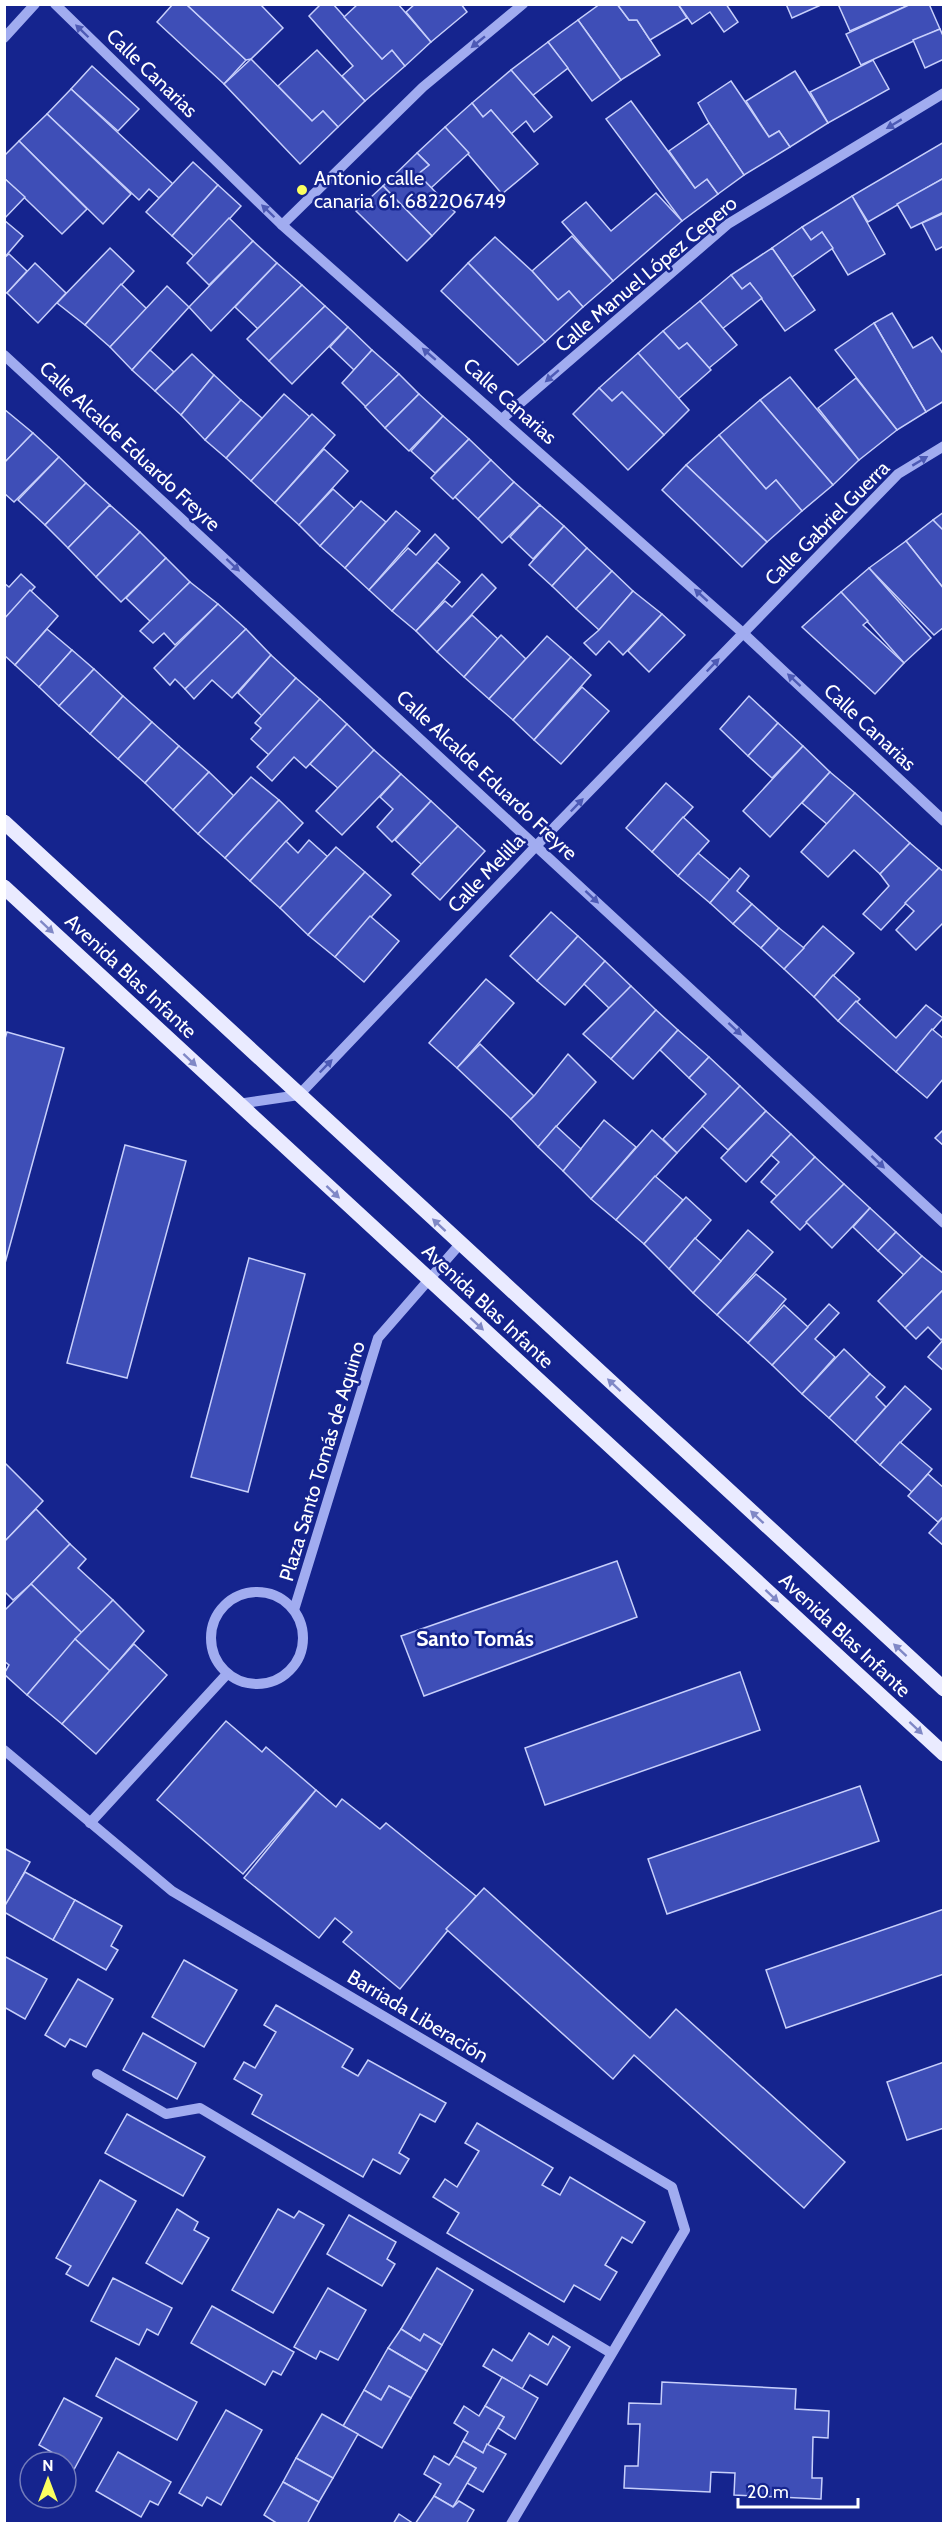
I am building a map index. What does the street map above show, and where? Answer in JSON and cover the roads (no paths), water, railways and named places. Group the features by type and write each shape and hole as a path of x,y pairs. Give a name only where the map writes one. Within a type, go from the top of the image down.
{"main road":[{"name":"Avenida Blas Infante","path":"4,822 944,1689"},
{"name":"Avenida Blas Infante","path":"4,887 944,1754"}],"street":[{"path":"4,38 35,4"},
{"name":"Calle Canarias","path":"55,4 282,225 503,418 744,634 944,821"},
{"path":"282,225 423,87 524,4"},
{"name":"Calle Manuel López Cepero","path":"503,418 728,224 944,93"},
{"name":"Calle Alcalde Eduardo Freyre","path":"4,355 944,1223"},
{"name":"Calle Gabriel Guerra","path":"744,634 898,474 944,446"},
{"name":"Calle Melilla","path":"298,1095 537,845 744,634"},
{"path":"238,1104 298,1095"},
{"name":"Plaza Santo Tomás de Aquino","path":"294,1610 378,1338 460,1244"},
{"name":"Plaza Santo Tomás de Aquino","path":"266,1592 280,1598 294,1610 304,1634 303,1648 297,1662 288,1673 276,1681 263,1684 238,1681 227,1674 217,1662 211,1648 211,1633 214,1618 224,1606 243,1594 266,1592"},
{"path":"90,1823 227,1674"},
{"name":"Barriada Liberación","path":"4,1750 172,1891 672,2187 685,2230 511,2523"},
{"path":"97,2074 166,2114 200,2108 611,2353"}],"place":[{"name":"Antonio calle canaria 61. 682206749","path":"302,190"}],"district":[{"name":"Santo Tomás","path":"475,1639"}]}
